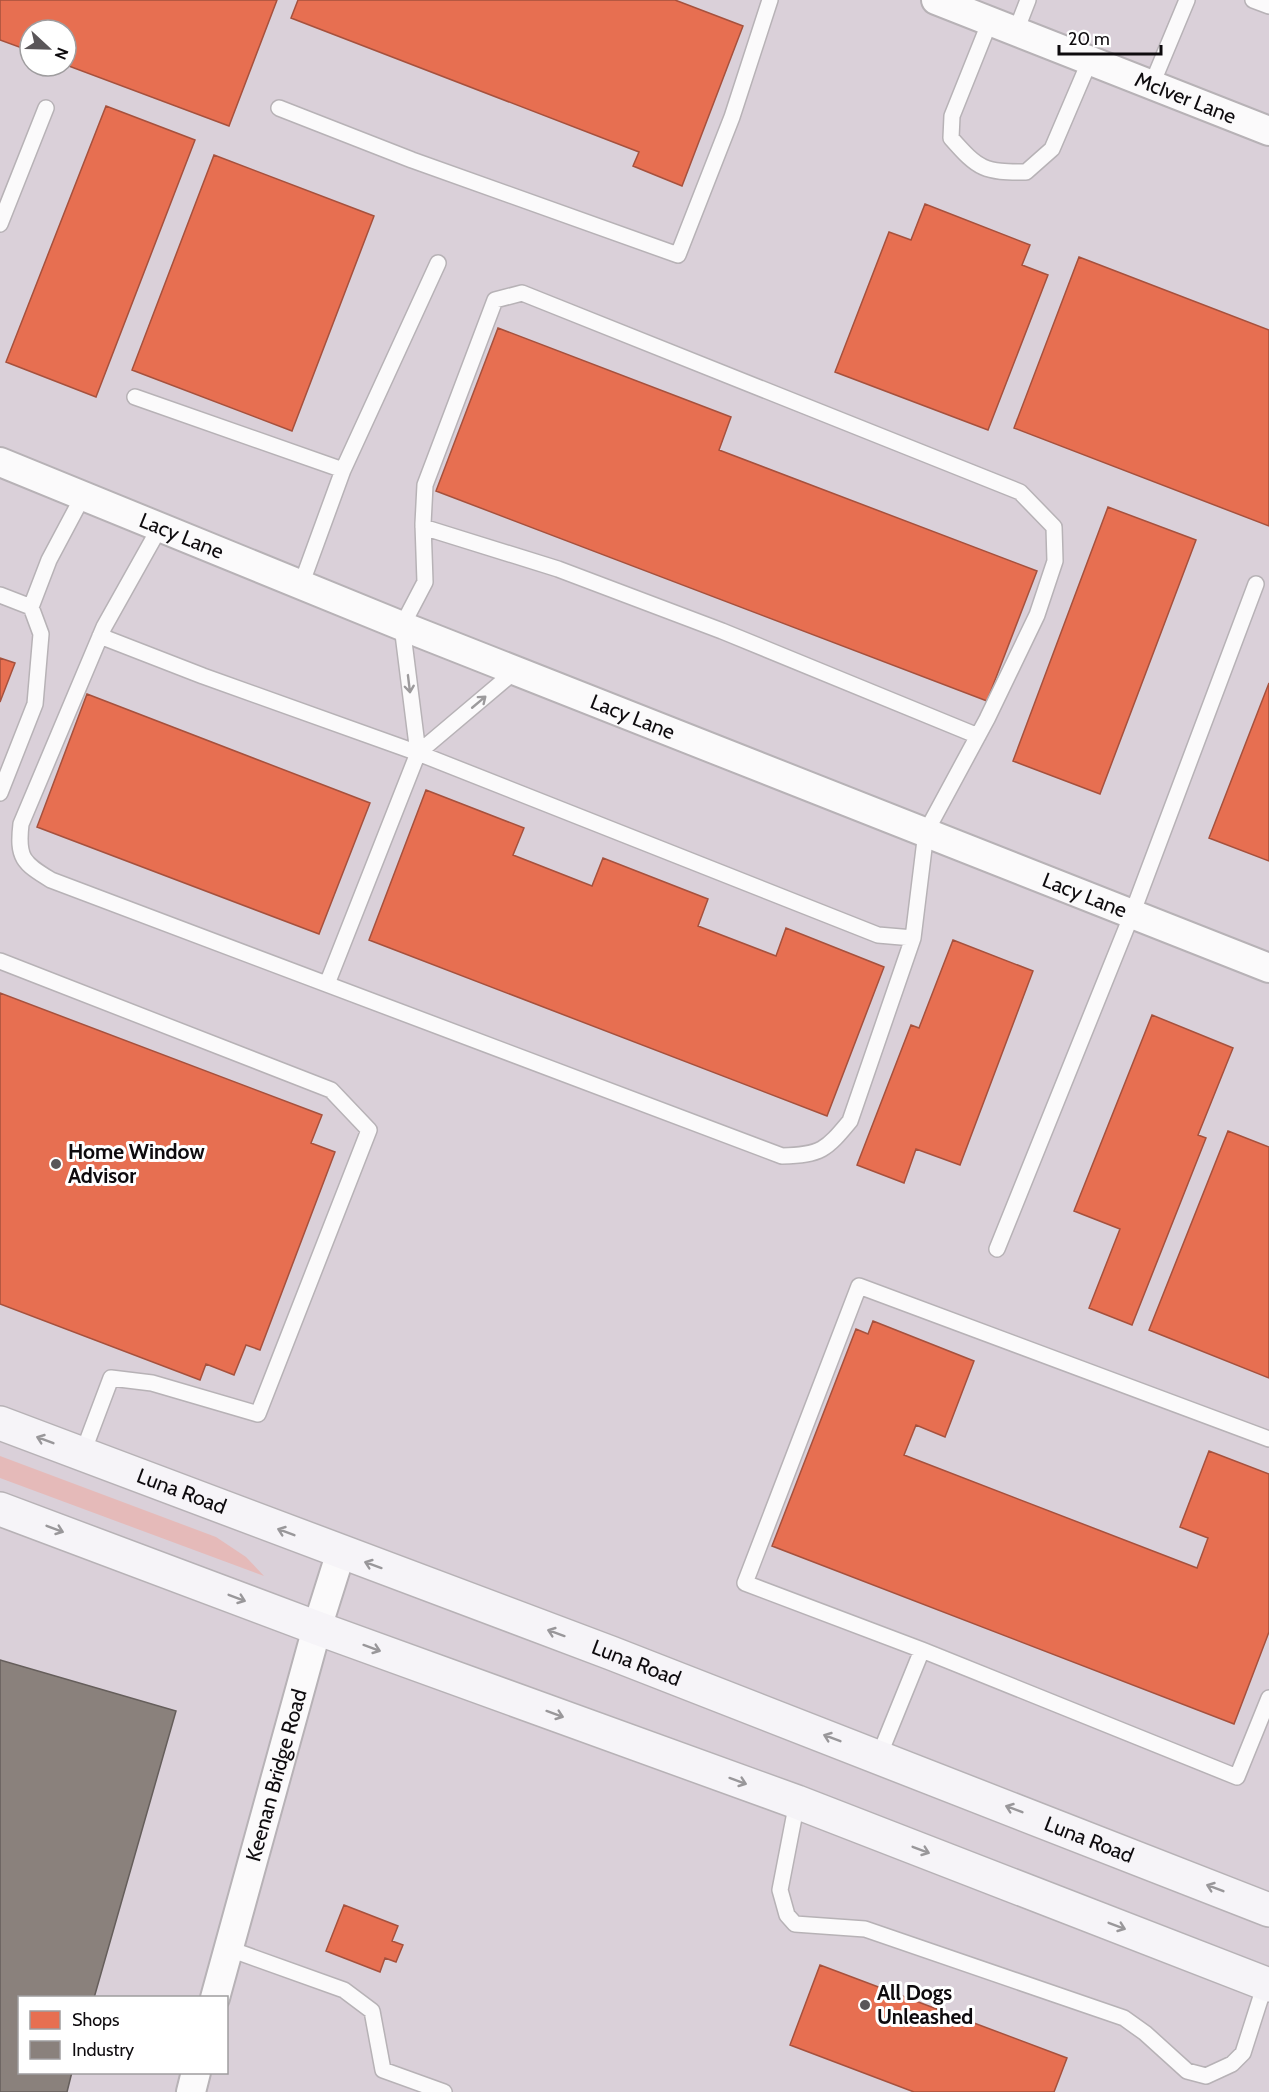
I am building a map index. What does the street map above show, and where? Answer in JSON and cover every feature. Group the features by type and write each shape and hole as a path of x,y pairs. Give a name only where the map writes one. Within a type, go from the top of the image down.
{"main road":[{"name":"Luna Road","path":"0,1423 879,1756 1269,1910"},
{"path":"0,1509 317,1628 797,1802 1267,1984"}],"street":[{"name":"McIver Lane","path":"936,0 1269,131"},
{"name":"Lacy Lane","path":"0,462 402,626 1269,968"},
{"name":"Keenan Bridge Road","path":"215,1996 227,1948 340,1552"},
{"path":"191,2092 196,2074"}],"lane":[{"path":"279,108 412,160 678,255 732,117 770,0"},
{"path":"1028,0 1003,26 952,116 951,138 971,160 993,172 1026,172 1052,149 1090,60"},
{"path":"1152,84 1187,0"},
{"path":"1253,0 1269,6"},
{"path":"0,224 46,108"},
{"path":"301,585 343,470 438,263"},
{"path":"160,527 100,636 21,824 19,845 28,866 51,879 782,1156 808,1155 832,1144 850,1121 913,938 926,832 978,736 1037,615 1055,561 1054,527 1020,492 522,293 495,300 425,485 423,527 425,582 402,626 418,753"},
{"path":"135,397 343,470"},
{"path":"0,793 35,704 41,634 31,607 49,560 83,496"},
{"path":"423,527 558,569 689,619 978,736"},
{"path":"997,1249 1132,914 1256,584"},
{"path":"0,595 31,607"},
{"path":"100,636 203,676 418,753 878,935 913,938"},
{"path":"327,984 418,753 515,671"},
{"path":"0,961 331,1090 369,1130 258,1414 152,1383 111,1378 82,1455"},
{"path":"1269,1439 859,1286 745,1582 922,1650 1237,1777 1269,1698"},
{"path":"879,1756 922,1650"},
{"path":"797,1802 780,1890 787,1915 795,1924 865,1929 1124,2018 1145,2033 1187,2071 1206,2076 1232,2064 1243,2054 1267,1984"},
{"path":"227,1948 344,1990 372,2011 383,2070 444,2092"}],"shaded area":[{"path":"0,0 1269,0 1269,2092 0,2092"},
{"path":"0,1456 216,1537 246,1557 264,1576 0,1478"}],"building: Shops":[{"path":"0,0 277,0 229,126 78,69 78,18 18,18 18,47 0,40"},
{"path":"298,0 675,0 743,26 682,186 633,166 639,152 291,18"},
{"path":"106,106 195,140 96,397 6,362"},
{"path":"214,155 374,216 292,431 132,370"},
{"path":"925,204 1030,245 1022,265 1048,275 988,430 835,372 889,232 911,240"},
{"path":"1079,257 1269,330 1269,526 1014,428"},
{"path":"498,328 731,417 719,450 1037,571 987,701 436,491"},
{"path":"1108,507 1196,540 1100,794 1013,761"},
{"path":"0,658 15,663 0,702"},
{"path":"1269,683 1269,861 1209,838"},
{"path":"87,694 370,803 319,934 37,827"},
{"path":"426,790 524,828 513,855 592,886 603,858 708,899 698,926 776,956 786,928 884,967 827,1116 369,940"},
{"path":"953,940 1033,971 960,1165 916,1149 904,1183 857,1165 911,1025 919,1028"},
{"path":"0,993 322,1115 311,1143 335,1152 260,1350 246,1345 234,1375 206,1364 200,1380 0,1304"},
{"path":"1152,1015 1233,1048 1198,1135 1206,1138 1132,1325 1089,1308 1120,1229 1074,1211"},
{"path":"1228,1131 1269,1147 1269,1378 1149,1330"},
{"path":"873,1321 974,1361 945,1437 916,1425 904,1455 1197,1568 1208,1538 1180,1527 1209,1451 1269,1474 1269,1632 1234,1724 772,1546 856,1329 868,1334"},
{"path":"344,1905 398,1926 392,1941 403,1945 396,1962 385,1958 380,1972 326,1951"},
{"name":"All Dogs Unleashed","path":"820,1965 1067,2058 1054,2092 914,2092 790,2045"}],"building: Industry":[{"path":"0,1660 176,1711 95,1996 18,1996 18,2074 72,2074 67,2092 0,2092"}],"place":[{"name":"Home Window Advisor","path":"56,1164"},
{"name":"All Dogs Unleashed","path":"865,2005"}]}
